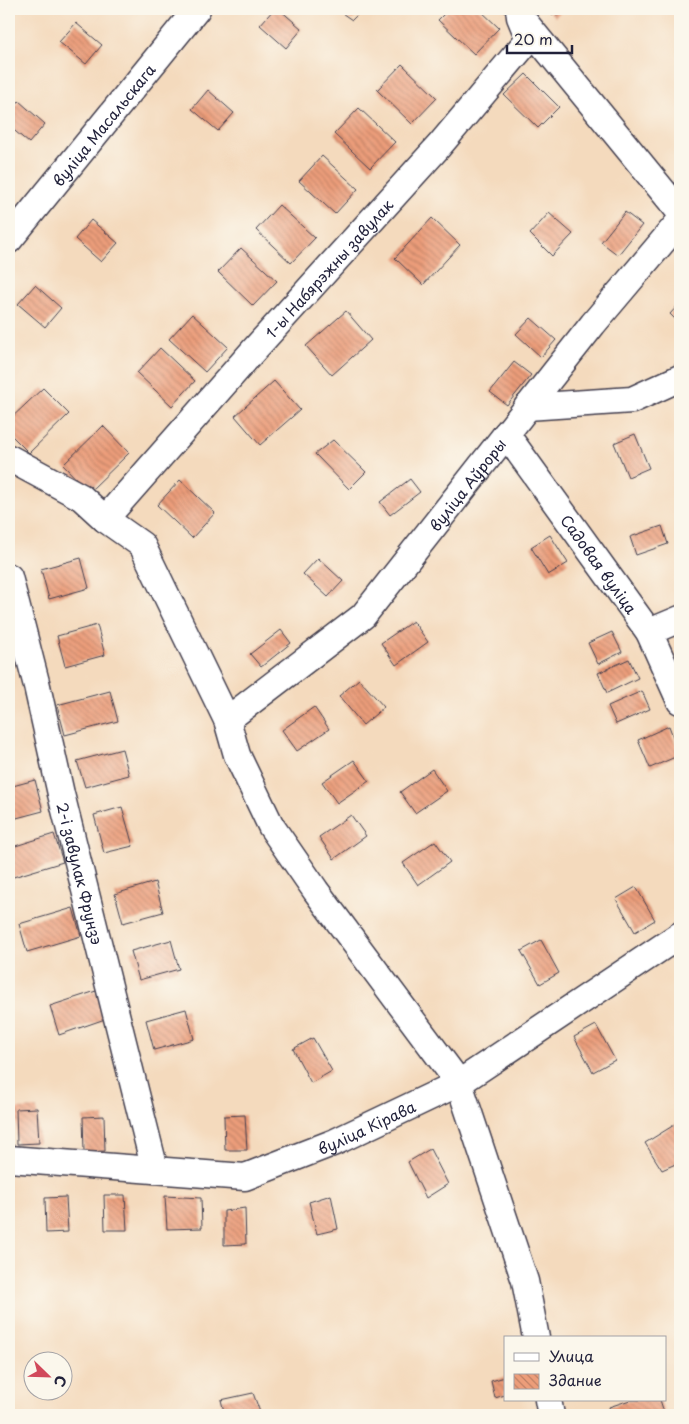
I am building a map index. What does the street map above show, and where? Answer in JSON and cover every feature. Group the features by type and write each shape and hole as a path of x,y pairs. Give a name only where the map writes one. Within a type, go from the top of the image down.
{"street":[{"name":"вуліца Масальскага","path":"9,240 197,9"},
{"path":"517,11 680,212"},
{"name":"1-ы Набярэжны завулак","path":"106,519 253,351 439,146 529,39 517,11"},
{"name":"вуліца Аўроры","path":"227,720 363,616 593,324 680,221"},
{"path":"527,407 632,400 680,378"},
{"name":"Садовая вуліца","path":"506,434 649,632 680,701"},
{"path":"9,458 81,497 106,519 142,545 227,720 237,755 271,826 316,891 459,1083 525,1281 536,1336"},
{"name":"2-і завулак Фрунзэ","path":"9,577 155,1170"},
{"path":"649,632 680,619"},
{"name":"вуліца Кірава","path":"9,1159 245,1177 335,1142 459,1083 680,936"},
{"path":"549,1402 552,1415"}],"building":[{"path":"274,9 279,9 302,29 286,48 260,25"},
{"path":"336,9 363,9 352,20"},
{"path":"449,9 479,9 499,28 474,54 438,20"},
{"path":"547,9 564,9 555,17"},
{"path":"76,23 102,45 86,64 59,42"},
{"path":"402,64 437,98 412,124 377,90"},
{"path":"526,74 559,107 538,128 504,95"},
{"path":"208,90 234,113 218,131 192,109"},
{"path":"19,101 45,124 29,143 9,126 9,113"},
{"path":"359,108 395,142 370,168 334,134"},
{"path":"322,156 358,189 335,214 299,181"},
{"path":"279,205 315,238 291,263 256,230"},
{"path":"625,212 642,225 618,255 601,242"},
{"path":"549,213 573,234 552,256 530,234"},
{"path":"432,218 460,245 423,285 395,258"},
{"path":"91,220 118,243 101,262 75,239"},
{"path":"241,248 277,281 253,306 218,272"},
{"path":"35,285 61,308 45,327 18,304"},
{"path":"680,303 680,324 670,314"},
{"path":"346,311 371,340 332,375 306,346"},
{"path":"192,314 228,347 205,372 169,339"},
{"path":"531,318 556,340 541,357 516,334"},
{"path":"160,348 195,381 172,406 137,373"},
{"path":"514,362 531,375 507,405 490,392"},
{"path":"274,381 300,410 260,445 235,416"},
{"path":"43,388 69,414 29,453 9,433 9,420"},
{"path":"103,426 129,453 89,492 63,465"},
{"path":"635,434 649,468 628,477 614,443"},
{"path":"333,440 366,472 349,489 315,454"},
{"path":"410,479 420,492 390,515 380,502"},
{"path":"180,480 215,513 192,538 157,505"},
{"path":"662,526 668,544 636,555 630,537"},
{"path":"550,535 568,563 548,575 531,547"},
{"path":"81,558 89,588 49,599 41,569"},
{"path":"318,558 343,581 328,597 303,574"},
{"path":"413,621 428,642 396,665 381,643"},
{"path":"97,625 105,655 65,666 57,636"},
{"path":"281,630 291,643 261,667 250,654"},
{"path":"612,632 622,652 598,664 588,643"},
{"path":"629,659 638,678 607,693 598,673"},
{"path":"359,679 384,707 363,725 339,696"},
{"path":"110,691 118,721 65,735 57,705"},
{"path":"642,691 650,709 616,724 608,706"},
{"path":"314,707 329,729 297,751 282,730"},
{"path":"669,726 680,755 650,768 638,740"},
{"path":"122,749 129,775 85,787 77,761"},
{"path":"354,760 369,781 337,803 322,782"},
{"path":"432,769 447,791 415,813 400,792"},
{"path":"35,780 43,811 9,820 9,787"},
{"path":"122,807 133,846 104,853 94,815"},
{"path":"351,815 366,836 334,859 319,837"},
{"path":"54,834 63,862 10,878 9,848"},
{"path":"435,841 450,862 418,885 403,863"},
{"path":"155,882 163,912 123,923 115,894"},
{"path":"636,887 655,920 635,932 616,899"},
{"path":"73,908 81,936 27,952 19,924"},
{"path":"171,940 179,969 139,980 131,951"},
{"path":"541,940 559,973 540,984 521,951"},
{"path":"96,991 105,1019 59,1035 50,1006"},
{"path":"186,1009 194,1039 154,1050 146,1020"},
{"path":"596,1025 615,1060 593,1072 574,1037"},
{"path":"313,1038 332,1071 311,1083 293,1049"},
{"path":"37,1108 39,1143 17,1144 16,1109"},
{"path":"245,1115 247,1150 225,1150 224,1116"},
{"path":"104,1116 105,1151 84,1152 83,1117"},
{"path":"679,1122 680,1162 662,1170 645,1143"},
{"path":"430,1149 448,1184 426,1198 408,1162"},
{"path":"104,1195 125,1195 127,1230 105,1230"},
{"path":"331,1195 338,1229 317,1234 309,1202"},
{"path":"165,1196 201,1198 202,1228 167,1229"},
{"path":"66,1197 68,1232 46,1233 45,1198"},
{"path":"245,1208 246,1244 224,1245 224,1211"},
{"path":"504,1377 504,1395 495,1398 491,1381"},
{"path":"253,1393 261,1415 225,1415 221,1400"},
{"path":"624,1402 661,1402 665,1415 611,1415 609,1407"}]}
